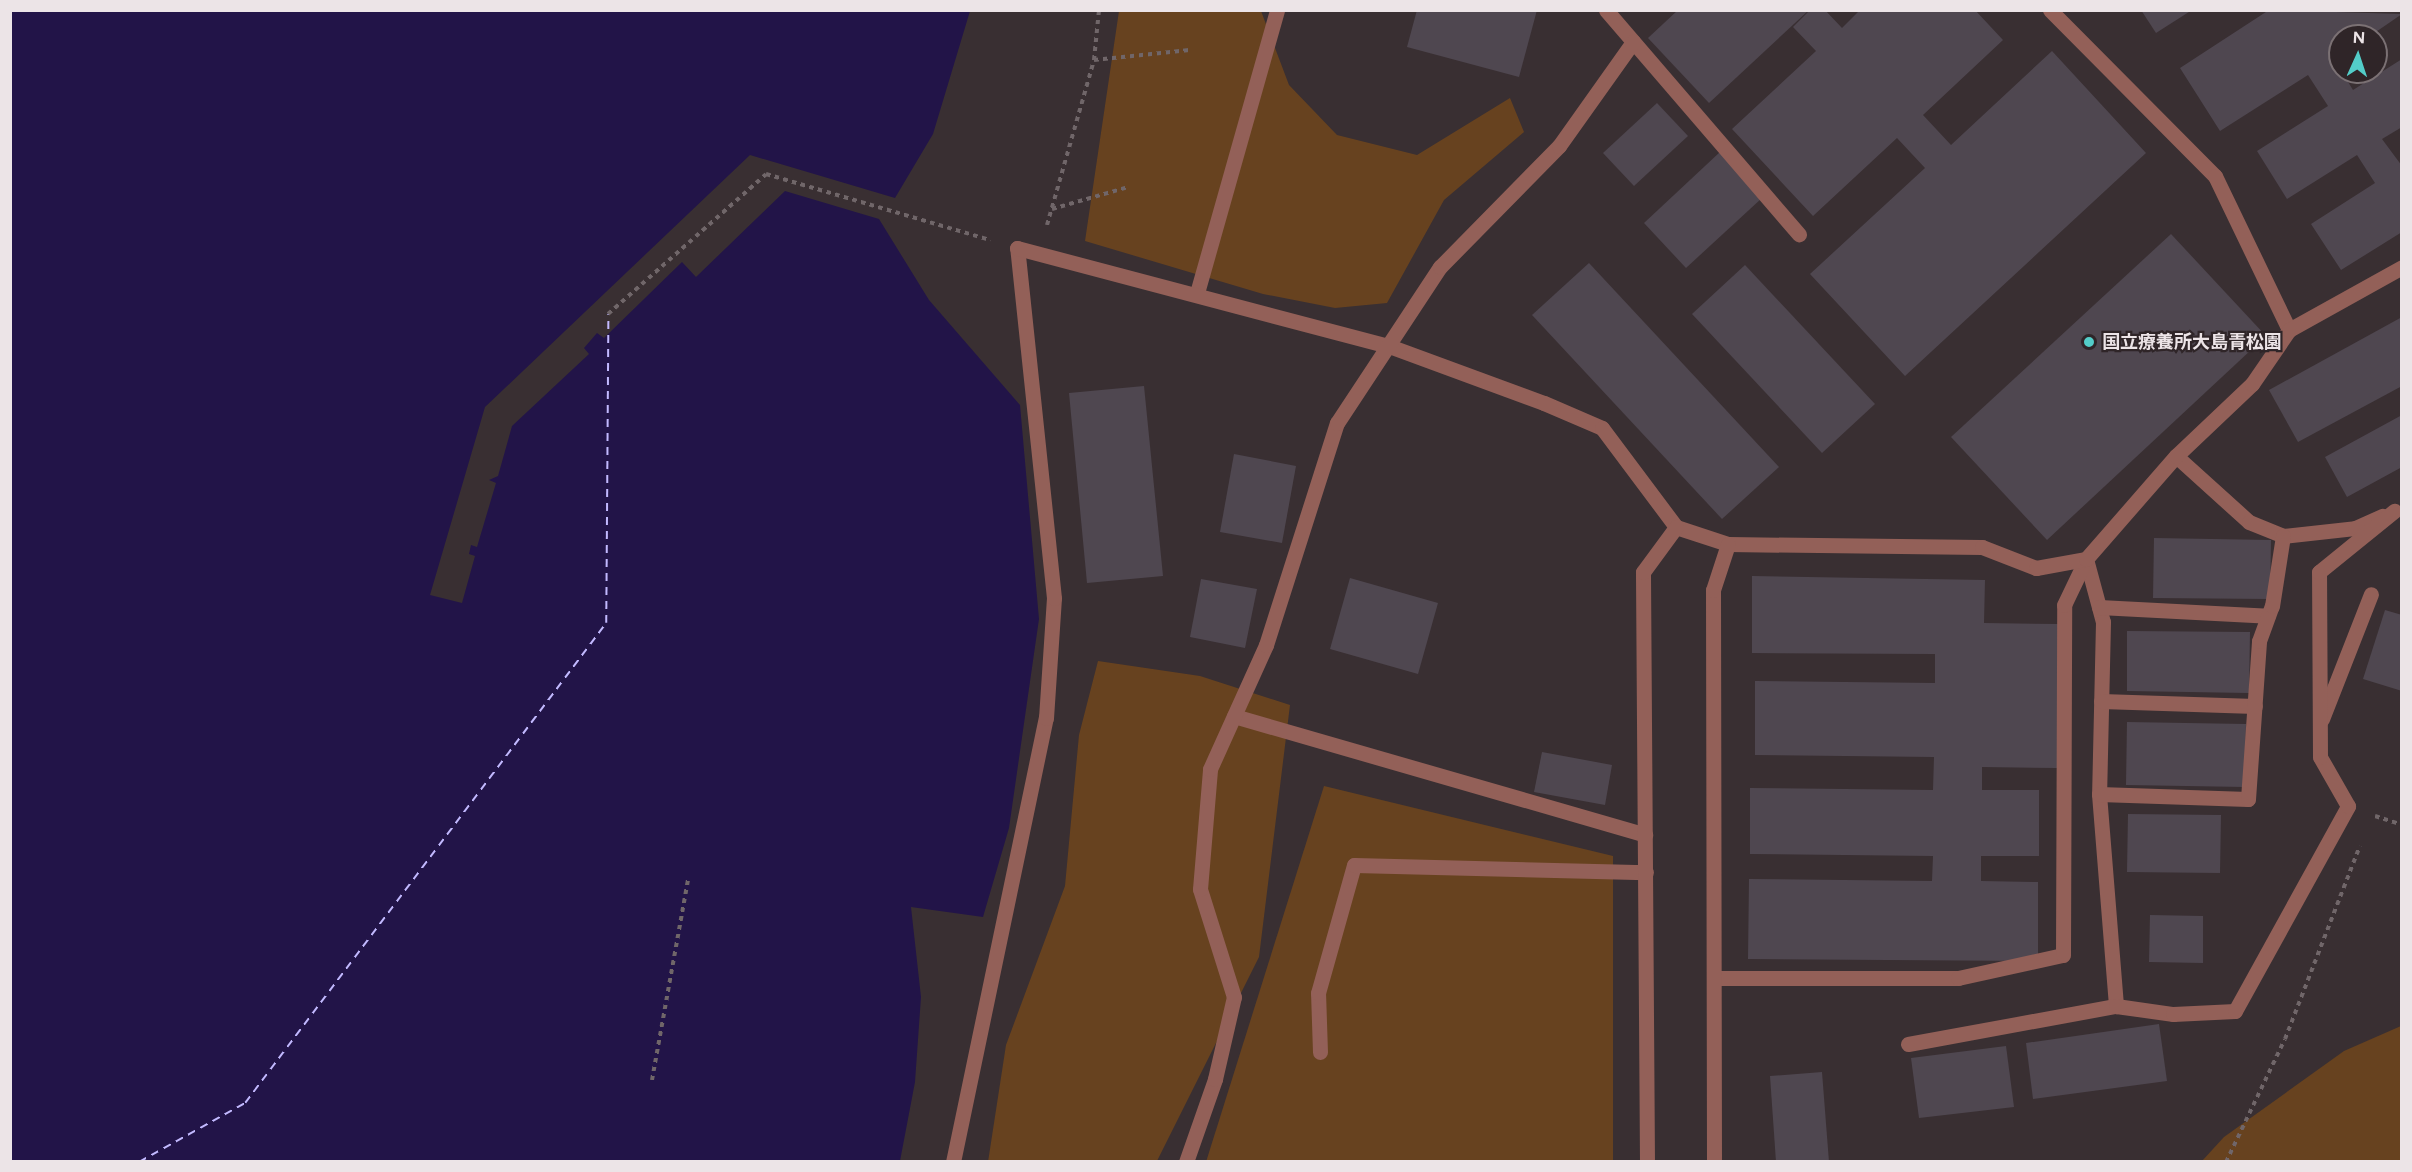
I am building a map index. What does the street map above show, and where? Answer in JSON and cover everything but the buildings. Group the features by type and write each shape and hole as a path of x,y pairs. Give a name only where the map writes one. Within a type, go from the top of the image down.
{"street":[{"path":"1197,294 1277,10"},
{"path":"1606,10 1799,234"},
{"path":"2050,10 2215,176 2289,330"},
{"path":"1186,1161 1215,1079 1234,997 1200,889 1210,769 1266,645 1337,423 1440,267 1558,146 1633,42"},
{"path":"953,1161 1046,718 1054,610 1017,248 1389,346 1602,428 1676,527 1728,544 1982,547 2037,568 2086,559"},
{"path":"1714,978 1958,978 2063,955 2064,604 2086,559 2176,456 2252,384 2289,330 2401,268"},
{"path":"2176,456 2249,522 2283,536 2355,528 2398,508"},
{"path":"1908,1044 2116,1006 2174,1014 2235,1011 2348,806 2320,757 2319,572 2398,508"},
{"path":"1647,1161 1643,572 1676,527"},
{"path":"2099,794 2248,799 2259,641 2268,616 2283,536"},
{"path":"1714,1161 1713,590 1728,544"},
{"path":"2086,559 2099,607 2101,701 2099,794 2116,1006"},
{"path":"2320,727 2371,594"},
{"path":"2099,607 2268,616"},
{"path":"2101,701 2254,706"},
{"path":"1234,716 1646,835"},
{"path":"1320,1052 1318,993 1354,865 1646,872"}],"path":[{"path":"1039,253 1094,60 1099,10"},
{"path":"1094,60 1189,50"},
{"path":"608,314 766,174 1017,248"},
{"path":"1052,209 1128,187"},
{"path":"2348,806 2402,825"},
{"path":"2226,1161 2285,1039 2361,850 2348,806"},
{"path":"652,1080 688,880"}],"shaded area":[{"path":"10,11 970,11 933,134 895,198 750,155 485,407 430,595 462,603 475,556 469,554 471,545 477,547 496,483 489,480 498,476 512,426 589,354 584,348 597,333 604,338 682,262 696,277 785,191 879,219 929,300 1020,405 1039,619 1009,828 983,917 911,907 921,997 915,1082 900,1161 11,1161"},
{"path":"1119,11 1261,11 1289,85 1337,135 1417,155 1510,98 1524,132 1444,200 1387,303 1335,308 1263,294 1085,241"},
{"path":"1098,661 1200,676 1290,705 1259,957 1157,1161 988,1162 1006,1045 1065,886 1079,735"},
{"path":"1324,786 1613,856 1613,1161 1206,1162"},
{"path":"2401,1026 2401,1161 2202,1161 2224,1137 2344,1051"}],"ferry route":[{"path":"139,1162 245,1103 606,623 608,314"}],"place":[{"name":"国立療養所大島青松園","path":"2089,342"}]}
